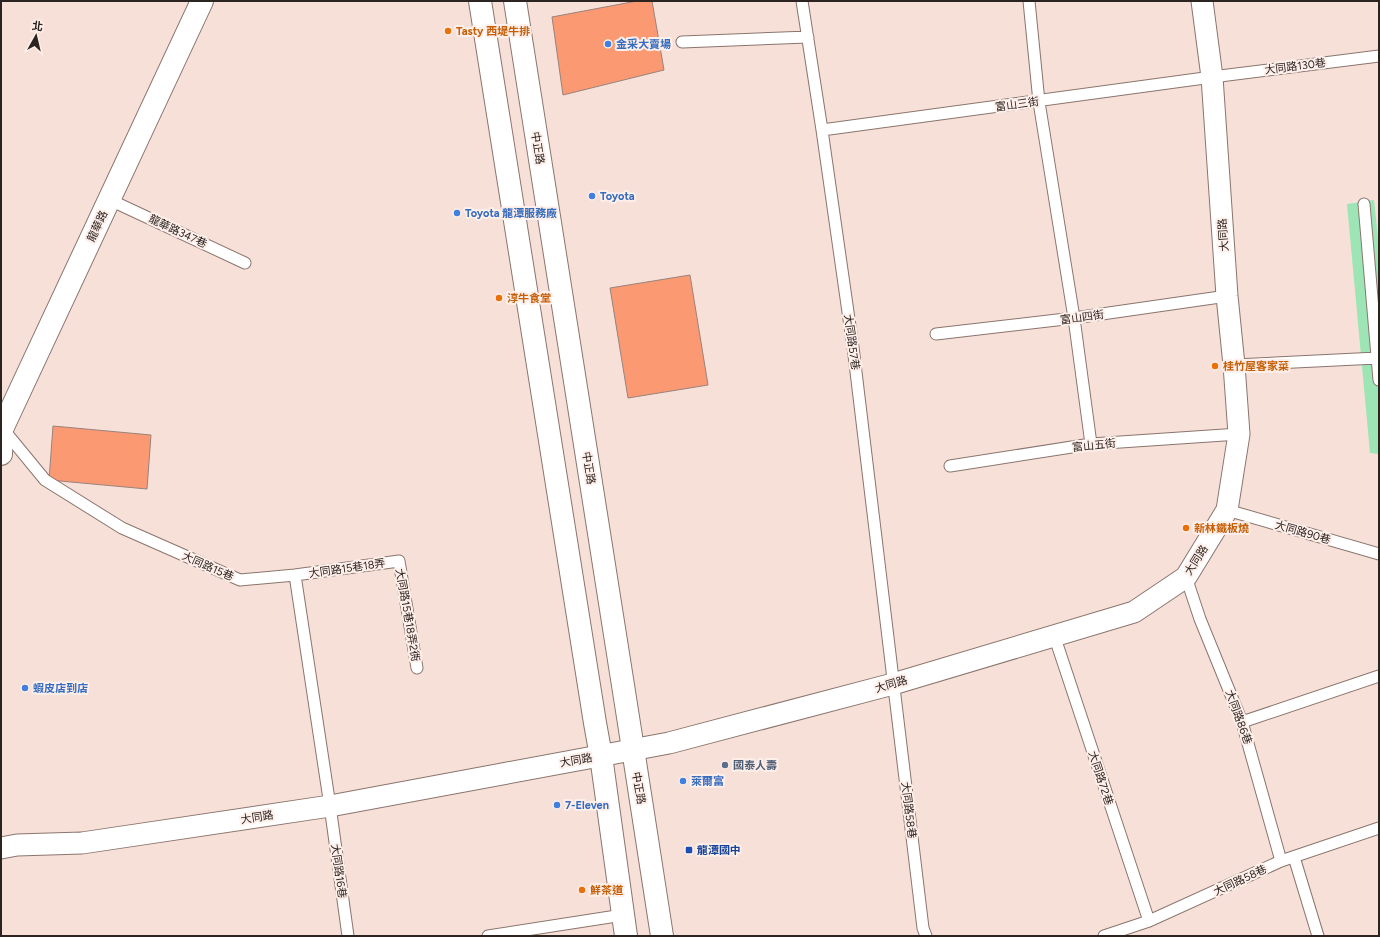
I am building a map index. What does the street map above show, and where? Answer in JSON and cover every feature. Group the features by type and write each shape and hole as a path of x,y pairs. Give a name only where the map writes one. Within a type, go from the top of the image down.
{"main road":[{"name":"龍華路","path":"1,454 1,429 110,200 202,1"},
{"path":"480,1 594,723 601,756 624,926"},
{"name":"中正路","path":"514,1 662,936"}],"street":[{"name":"大同路","path":"1,848 17,845 82,843 330,806 669,743 893,684 1134,612 1186,577 1227,510 1239,434 1227,296 1212,77 1202,1"}],"lane":[{"name":"大同路57巷","path":"802,1 853,347 893,684"},
{"path":"1029,1 1039,102 1074,318 1091,444"},
{"path":"682,42 808,38"},
{"name":"大同路130巷","path":"1212,77 1379,56"},
{"name":"富山三街","path":"822,130 1039,102 1212,77"},
{"name":"龍華路347巷","path":"110,200 245,263"},
{"path":"1364,204 1379,380"},
{"name":"富山四街","path":"936,334 1074,318 1227,296"},
{"path":"1234,365 1377,358"},
{"name":"大同路15巷","path":"1,429 45,480 122,528 240,580 295,575"},
{"name":"富山五街","path":"950,466 1091,444 1239,434"},
{"name":"大同路90巷","path":"1227,510 1379,554"},
{"name":"大同路15巷18弄","path":"295,575 399,561"},
{"name":"大同路15巷18弄2衖","path":"399,561 417,668"},
{"path":"295,575 330,806"},
{"name":"大同路86巷","path":"1186,577 1200,619 1242,722 1281,861"},
{"name":"大同路72巷","path":"1054,635 1149,922"},
{"path":"1242,722 1379,676"},
{"name":"大同路58巷","path":"893,684 923,928 926,936"},
{"name":"大同路16巷","path":"330,806 348,936"},
{"name":"大同路58巷","path":"1104,936 1149,922 1281,861 1379,828"},
{"path":"1294,857 1318,936"},
{"path":"488,936 624,926"}],"green space":[{"path":"1374,200 1379,247 1379,454 1370,453 1347,204"}],"building":[{"name":"金采大賣場","path":"637,1 652,1 664,70 563,95 552,17"},
{"path":"690,275 708,385 628,398 610,288"},
{"path":"53,426 151,435 147,489 49,480"}],"place":[{"name":"Tasty 西堤牛排","path":"448,31"},
{"name":"金采大賣場","path":"608,44"},
{"name":"Toyota","path":"592,196"},
{"name":"Toyota 龍潭服務廠","path":"457,213"},
{"name":"淳牛食堂","path":"499,298"},
{"name":"桂竹屋客家菜","path":"1215,366"},
{"name":"新林鐵板燒","path":"1186,528"},
{"name":"蝦皮店到店","path":"25,688"},
{"name":"國泰人壽","path":"725,765"},
{"name":"萊爾富","path":"683,781"},
{"name":"7-Eleven","path":"557,805"},
{"name":"龍潭國中","path":"689,850"},
{"name":"鮮茶道","path":"582,890"}]}
